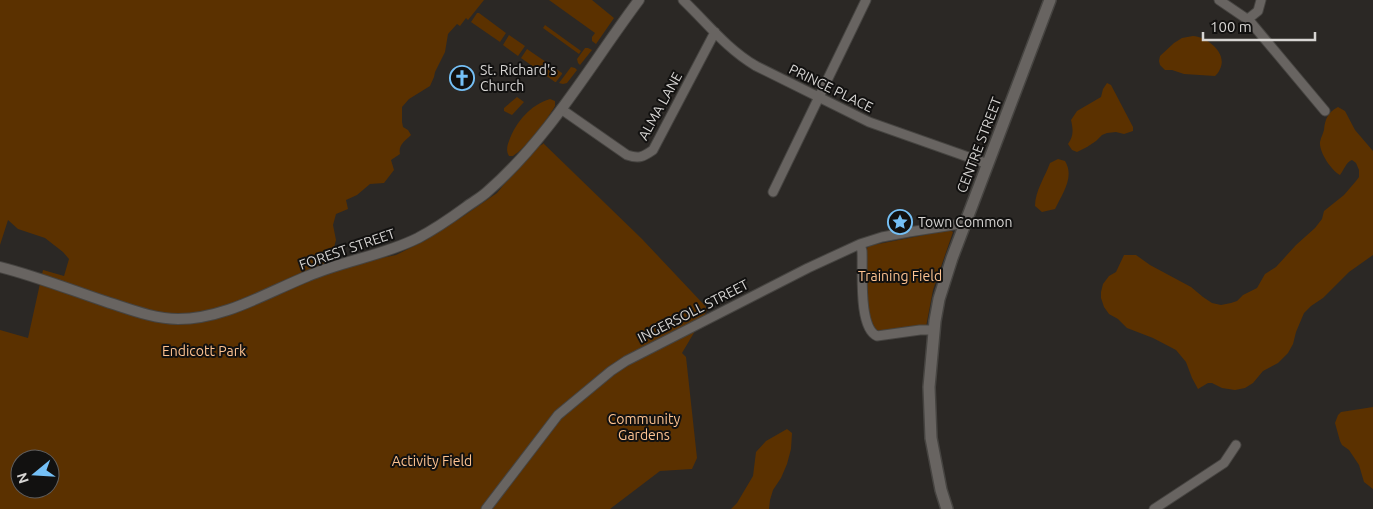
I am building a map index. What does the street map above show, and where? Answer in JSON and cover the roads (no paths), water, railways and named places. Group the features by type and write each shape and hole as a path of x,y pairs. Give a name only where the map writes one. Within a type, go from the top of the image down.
{"main road":[{"name":"CENTRE STREET","path":"947,509 930,438 929,387 934,330 942,290 952,258 1050,0"}],"street":[{"name":"FOREST STREET","path":"0,267 24,273 123,307 167,319 198,318 221,313 336,265 395,249 442,224 489,190 531,147 561,109 639,0"},
{"name":"PRINCE PLACE","path":"683,0 742,58 869,122 988,164"},
{"path":"773,192 866,0"},
{"path":"1219,0 1248,19 1325,111"},
{"path":"1248,19 1258,11 1261,0"},
{"name":"ALMA LANE","path":"561,109 627,155 635,158 647,154 653,150 715,32"},
{"name":"INGERSOLL STREET","path":"486,509 558,415 626,361 860,244 882,237 966,223"},
{"path":"860,244 862,251 864,312 866,324 871,334 877,336 934,330"},
{"path":"1154,509 1224,463 1236,445"}],"place":[{"name":"St. Richard's Church","path":"462,78"},
{"name":"Town Common","path":"900,222"}],"park label":[{"name":"Training Field","path":"900,276"},
{"name":"Endicott Park","path":"204,351"},
{"name":"Community Gardens","path":"644,428"},
{"name":"Activity Field","path":"432,461"}]}
